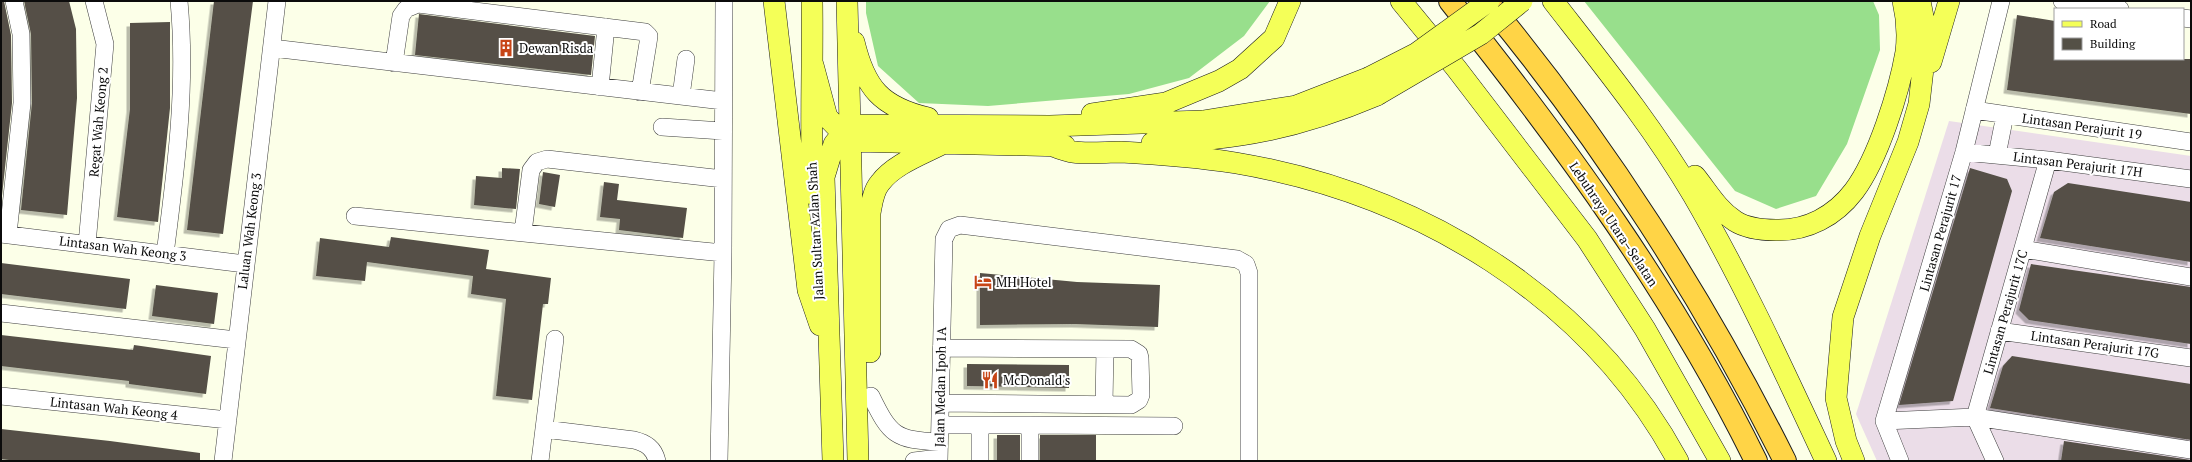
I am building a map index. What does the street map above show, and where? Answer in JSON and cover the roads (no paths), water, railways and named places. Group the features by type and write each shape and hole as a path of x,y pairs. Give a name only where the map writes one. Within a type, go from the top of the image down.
{"highway":[{"name":"Lebuhraya Utara–Selatan","path":"1450,1 1518,87 1644,265 1736,420 1756,461"},
{"name":"Lebuhraya Utara–Selatan","path":"1488,1 1552,82 1631,197 1702,309 1784,461"}],"main road":[{"path":"774,1 808,290 820,326"},
{"name":"Jalan Sultan Azlan Shah","path":"812,1 813,65 811,148 820,326 822,461"},
{"path":"1051,136 1070,116 1166,103 1219,81 1240,69 1274,38 1290,1"},
{"path":"1401,1 1456,68 1587,239 1645,329 1720,461"},
{"path":"1373,87 1488,1"},
{"path":"847,4 858,57 867,80 880,97 905,112 959,125 1051,136 1172,142 1234,137 1271,131 1316,119 1373,87 1481,34 1522,1"},
{"path":"1553,1 1606,69 1652,133 1692,195 1735,272 1826,461"},
{"path":"1652,133 1676,155 1700,182 1718,208 1736,222 1763,230 1792,231 1818,222 1839,207 1854,191 1870,164 1878,144 1899,83 1906,51 1907,20 1903,1"},
{"path":"1918,104 1924,60 1924,22 1920,1"},
{"path":"1854,461 1846,441 1836,398 1843,317 1870,236 1908,142 1949,1"},
{"path":"847,4 847,133 850,169 858,461"},
{"path":"813,65 827,116 847,133 946,142 1051,136 1073,152 1166,154 1236,163 1331,185 1388,205 1433,227 1478,252 1536,292 1586,338 1636,394 1678,461"},
{"path":"833,461 824,177 834,144 847,133 959,125"},
{"path":"871,461 870,213 874,194 879,183 889,174 946,142"},
{"path":"827,168 834,163 840,163 850,169"}],"street":[{"path":"4,234 22,103 21,34 14,1"},
{"name":"Regat Wah Keong 2","path":"87,244 105,44 94,1"},
{"path":"165,254 180,132 183,39 179,1"},
{"name":"Laluan Wah Keong 3","path":"223,461 277,1"},
{"path":"719,461 723,253 724,1"},
{"name":"Lintasan Perajurit 17","path":"1884,420 1964,152 2001,1"},
{"path":"2062,1 2113,8"},
{"path":"394,63 401,16 406,9 418,4 645,32 649,36 640,92"},
{"path":"600,87 606,27"},
{"path":"272,48 723,101"},
{"path":"681,96 686,59"},
{"name":"Lintasan Perajurit 19","path":"1974,110 2191,142"},
{"path":"1997,155 2005,115"},
{"path":"662,127 723,131"},
{"name":"Lintasan Perajurit 17H","path":"1964,152 2048,160 2191,179"},
{"path":"523,232 531,170 537,162 547,159 723,179"},
{"name":"Lintasan Perajurit 17C","path":"1974,417 2048,160"},
{"path":"355,216 723,253"},
{"name":"Jalan Medan Ipoh 1A","path":"939,454 944,239 949,229 954,226 1046,235 1242,261 1248,268 1249,273 1249,461"},
{"name":"Lintasan Wah Keong 3","path":"4,234 245,264"},
{"path":"2023,249 2191,277"},
{"path":"1,313 236,340"},
{"name":"Lintasan Perajurit 17G","path":"1999,331 2191,358"},
{"path":"540,461 555,339"},
{"path":"940,403 1131,405 1140,400 1141,395 1139,354 1131,349 941,348"},
{"path":"1104,404 1105,349"},
{"name":"Lintasan Wah Keong 4","path":"1,396 228,420"},
{"path":"871,396 883,421 892,432 939,454"},
{"path":"1974,417 1995,461"},
{"path":"1900,461 1884,420 1974,417 2191,450"},
{"path":"940,425 1174,426"},
{"path":"980,425 980,461"},
{"path":"1030,425 1030,461"},
{"path":"544,429 634,440 645,443 652,450 656,461"},
{"path":"914,461 939,454"}],"place":[{"name":"Dewan Risda","path":"506,48"},
{"name":"MH Hotel","path":"983,282"},
{"name":"McDonald's","path":"990,380"}]}
